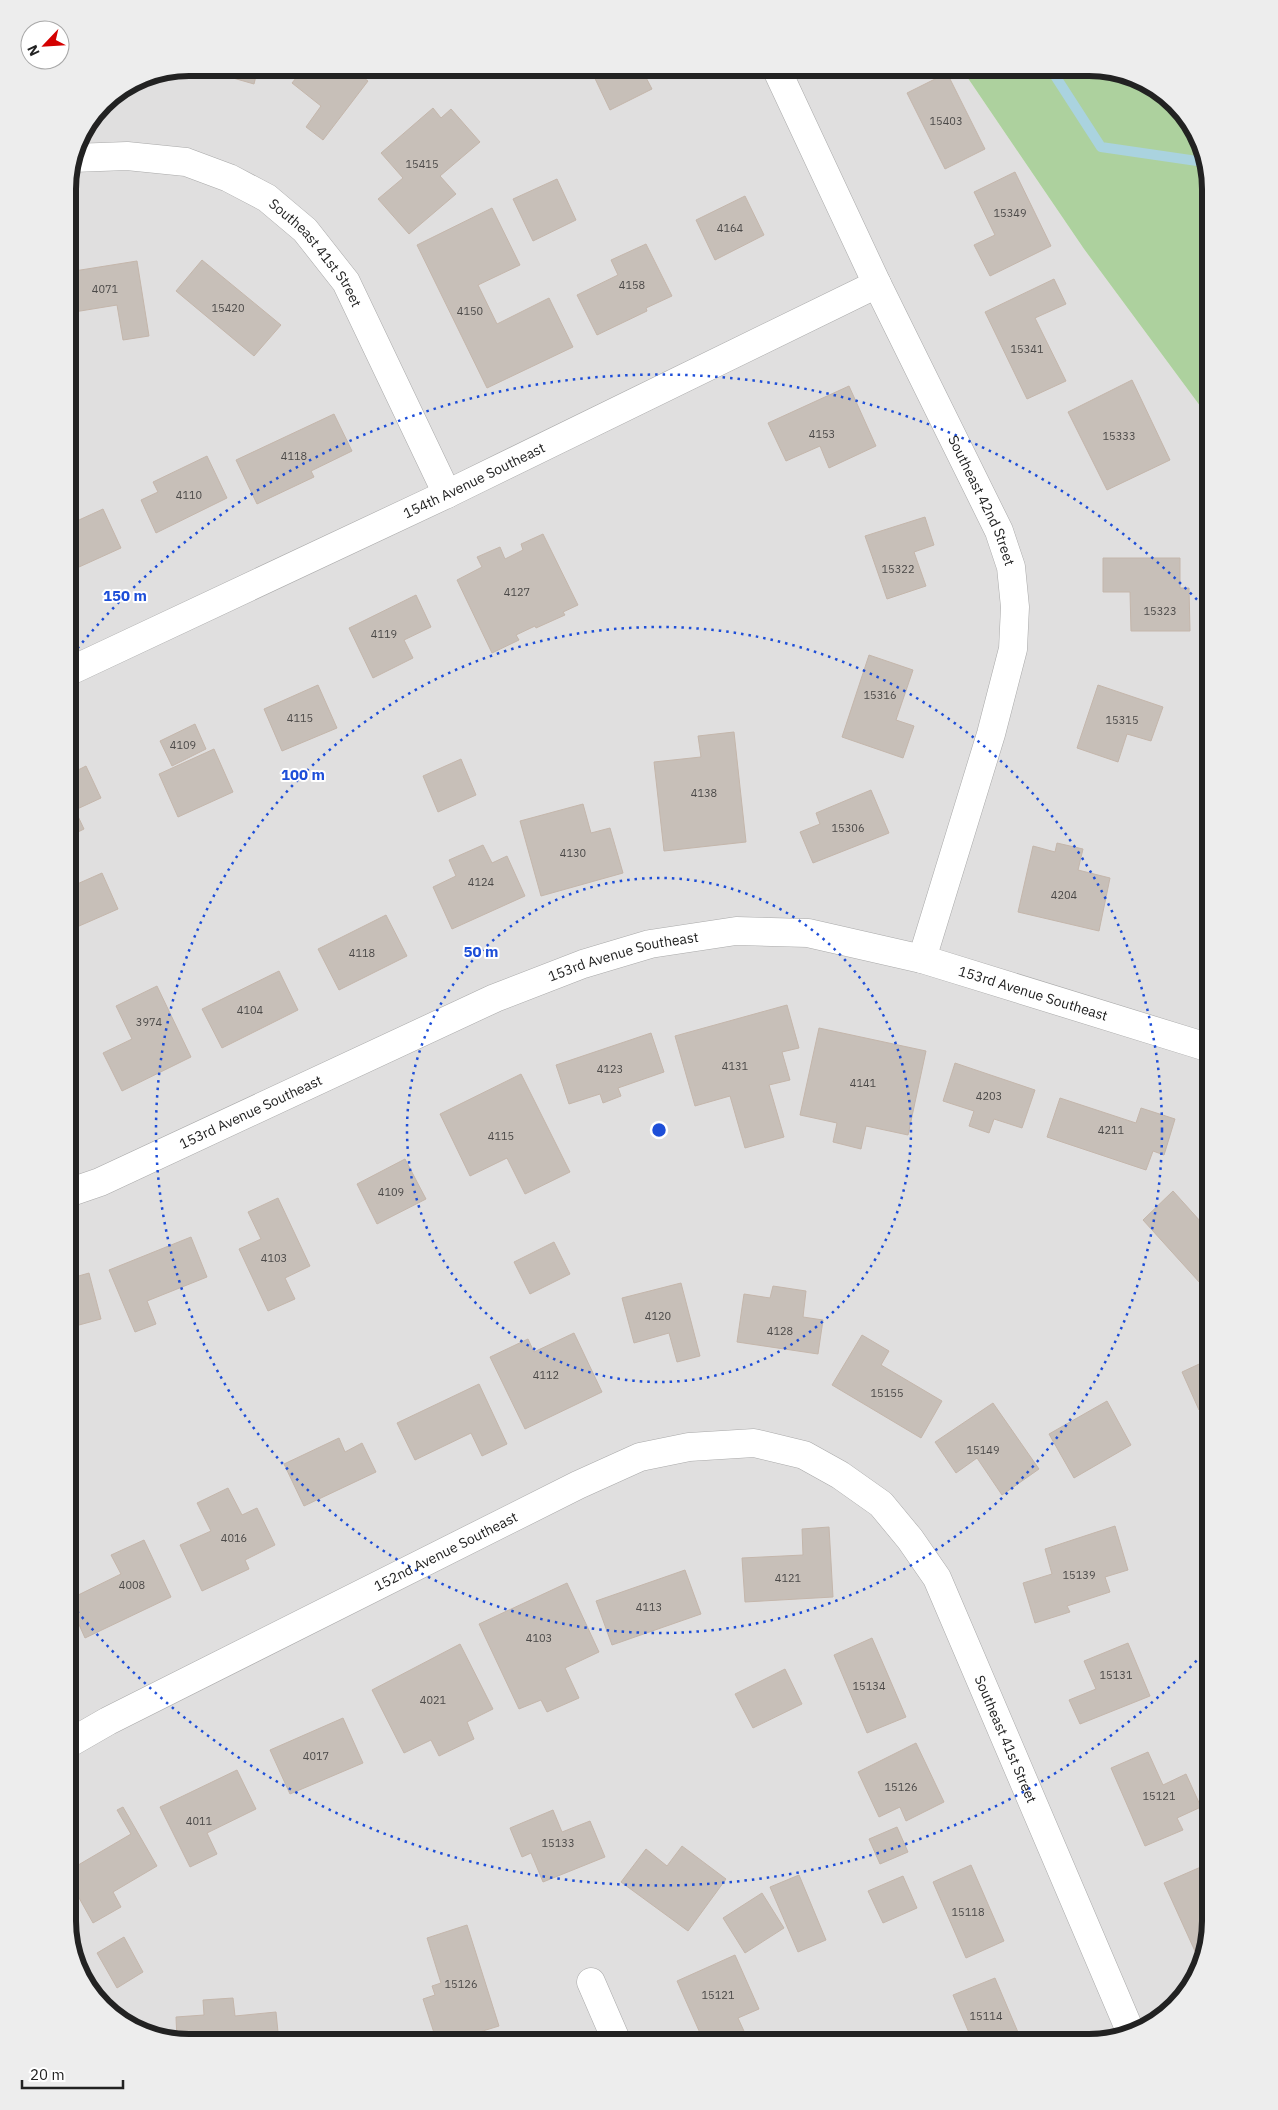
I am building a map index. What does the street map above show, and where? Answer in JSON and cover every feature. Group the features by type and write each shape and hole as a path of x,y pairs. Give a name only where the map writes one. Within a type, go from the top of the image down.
{"street":[{"name":"Southeast 42nd Street","path":"780,76 876,284 1000,531 1011,567 1015,607 1012,649 991,734 922,959"},
{"name":"Southeast 41st Street","path":"81,158 127,156 186,162 229,178 267,198 306,230 346,282 447,494"},
{"name":"154th Avenue Southeast","path":"76,668 447,494 876,284"},
{"name":"153rd Avenue Southeast","path":"76,1190 100,1182 495,998 583,964 650,944 736,931 808,933 922,959 1202,1046"},
{"name":"152nd Avenue Southeast","path":"76,1739 108,1721 578,1485 640,1458 690,1447 754,1443 804,1455 840,1476"},
{"name":"Southeast 41st Street","path":"840,1476 881,1504 910,1539 937,1578 1128,2027"},
{"path":"591,1982 614,2034"}],"shaded area":[{"path":"181,76 966,76 1084,249 1202,409 1202,1921 1198,1950 1190,1971 1174,1995 1152,2015 1125,2028 1111,2032 1089,2034 181,2034 153,2028 139,2022 115,2006 95,1984 82,1957 76,1929 76,181 80,160 88,139 95,126 109,109 126,95 160,80"}],"green space":[{"path":"966,76 1097,76 1111,78 1125,82 1152,95 1183,126 1196,153 1202,181 1202,409 1084,249"}],"building":[{"path":"226,76 256,76 254,84"},
{"path":"298,76 361,76 368,81 323,140 306,127 321,106 292,83"},
{"path":"594,76 645,76 652,89 610,110"},
{"path":"941,76 948,76 985,149 945,169 907,93"},
{"path":"433,108 441,118 451,109 480,142 440,176 456,194 409,234 378,199 403,178 381,153"},
{"path":"1015,172 1051,246 990,276 974,245 995,235 974,192"},
{"path":"557,179 576,220 533,241 513,199"},
{"path":"745,196 764,235 715,260 696,220"},
{"path":"492,208 520,265 478,285 497,324 549,298 573,347 487,388 417,245"},
{"path":"646,244 672,296 646,308 647,311 597,335 577,295 618,275 611,260"},
{"path":"202,260 281,325 254,356 176,291"},
{"path":"137,261 149,336 123,340 117,305 76,312 76,271"},
{"path":"1054,279 1066,304 1035,318 1066,381 1027,399 985,312"},
{"path":"1132,380 1170,460 1107,490 1068,412"},
{"path":"849,386 876,446 829,468 820,446 786,461 768,423"},
{"path":"334,414 352,451 311,471 314,477 257,504 236,460"},
{"path":"207,456 227,498 156,533 141,500 158,492 153,482"},
{"path":"103,509 121,548 76,568 76,521"},
{"path":"925,517 934,545 914,552 926,586 887,599 865,536"},
{"path":"543,534 578,605 563,612 565,615 516,635 519,640 492,653 457,580 482,567 477,557 500,547 505,559 523,550 521,544"},
{"path":"1103,558 1180,558 1180,588 1189,588 1190,631 1131,631 1130,592 1103,592"},
{"path":"416,595 431,627 404,640 413,658 373,678 349,628"},
{"path":"869,655 913,670 896,720 914,726 903,758 842,737"},
{"path":"318,685 337,728 282,751 264,709"},
{"path":"1098,685 1163,707 1151,741 1127,734 1118,762 1077,748"},
{"path":"195,724 206,749 172,766 160,741"},
{"path":"734,732 746,842 664,851 654,762 701,757 698,736"},
{"path":"214,749 233,792 178,817 159,774"},
{"path":"461,759 476,795 438,812 423,776"},
{"path":"86,766 101,798 76,810 76,771"},
{"path":"871,790 889,833 813,863 800,832 820,824 816,813"},
{"path":"583,804 591,833 610,828 623,873 541,896 520,821"},
{"path":"76,812 84,829 76,833"},
{"path":"1057,843 1083,849 1078,870 1110,878 1099,931 1018,912 1033,846 1055,852"},
{"path":"483,845 492,863 507,856 525,896 452,929 433,887 456,876 449,860"},
{"path":"102,873 118,909 76,927 76,884"},
{"path":"386,915 407,956 339,990 318,949"},
{"path":"279,971 298,1010 222,1048 202,1009"},
{"path":"157,986 191,1057 122,1091 103,1053 132,1039 116,1006"},
{"path":"787,1005 799,1048 782,1052 790,1080 769,1085 784,1137 745,1148 730,1096 695,1106 675,1036"},
{"path":"819,1028 926,1051 908,1135 866,1126 861,1149 833,1142 837,1123 800,1115"},
{"path":"651,1033 664,1072 618,1088 621,1096 603,1103 600,1094 569,1104 556,1065"},
{"path":"955,1063 1035,1090 1022,1128 994,1119 989,1133 969,1126 974,1111 943,1101"},
{"path":"521,1074 570,1172 525,1194 507,1158 470,1176 440,1114"},
{"path":"1060,1098 1136,1123 1141,1108 1175,1119 1164,1155 1153,1151 1146,1170 1047,1137"},
{"path":"405,1159 426,1199 377,1224 357,1184"},
{"path":"1173,1191 1202,1223 1202,1285 1143,1220"},
{"path":"278,1198 310,1266 285,1278 295,1299 268,1311 239,1249 261,1239 248,1212"},
{"path":"191,1237 207,1277 147,1301 156,1324 135,1332 109,1270"},
{"path":"554,1242 570,1274 530,1294 514,1262"},
{"path":"89,1273 101,1319 76,1326 76,1277"},
{"path":"681,1283 700,1356 677,1362 669,1333 634,1343 622,1298"},
{"path":"773,1286 806,1291 803,1317 823,1320 818,1354 737,1342 744,1294 770,1298"},
{"path":"574,1333 602,1392 525,1429 490,1357 528,1339 534,1352"},
{"path":"862,1335 889,1351 881,1365 942,1401 921,1438 832,1385"},
{"path":"1202,1363 1202,1409 1199,1410 1182,1372"},
{"path":"479,1384 507,1444 482,1456 471,1433 415,1460 397,1423"},
{"path":"1107,1401 1131,1445 1074,1478 1049,1434"},
{"path":"993,1403 1039,1469 1002,1495 977,1458 956,1473 935,1442"},
{"path":"339,1438 345,1452 362,1443 376,1472 304,1506 284,1464"},
{"path":"228,1488 242,1515 257,1508 275,1545 245,1560 249,1569 202,1591 180,1545 211,1531 197,1503"},
{"path":"1115,1526 1128,1570 1105,1577 1110,1592 1067,1606 1070,1612 1035,1623 1023,1583 1052,1574 1045,1549"},
{"path":"829,1527 833,1597 745,1602 742,1558 803,1555 802,1529"},
{"path":"144,1540 171,1597 85,1638 76,1618 76,1596 121,1574 111,1555"},
{"path":"685,1570 701,1614 612,1645 596,1601"},
{"path":"567,1583 599,1652 565,1668 579,1698 547,1712 541,1700 519,1709 479,1624"},
{"path":"872,1638 906,1717 867,1733 834,1655"},
{"path":"1128,1643 1150,1696 1080,1724 1069,1700 1096,1689 1084,1661"},
{"path":"460,1644 493,1709 467,1722 474,1739 439,1756 431,1740 404,1753 372,1690"},
{"path":"785,1669 802,1704 753,1728 735,1694"},
{"path":"343,1718 363,1763 290,1794 270,1750"},
{"path":"916,1743 944,1802 906,1821 900,1807 879,1817 858,1772"},
{"path":"1148,1752 1163,1785 1186,1774 1201,1807 1177,1818 1183,1830 1145,1846 1111,1768"},
{"path":"237,1770 256,1809 207,1833 217,1854 190,1867 160,1807"},
{"path":"123,1807 157,1866 113,1892 121,1907 93,1923 76,1892 76,1866 131,1834 117,1810"},
{"path":"553,1810 562,1832 590,1821 605,1857 543,1882 531,1853 522,1857 510,1828"},
{"path":"897,1827 908,1852 880,1864 869,1839"},
{"path":"682,1846 726,1879 688,1931 621,1882 646,1849 667,1866"},
{"path":"971,1865 1004,1941 966,1958 933,1882"},
{"path":"1202,1866 1202,1921 1196,1954 1164,1883"},
{"path":"799,1875 826,1940 798,1952 770,1887"},
{"path":"903,1876 917,1908 883,1923 868,1891"},
{"path":"762,1893 784,1928 745,1953 723,1918"},
{"path":"467,1925 499,2026 473,2034 434,2034 423,1999 435,1995 432,1986 441,1983 427,1938"},
{"path":"124,1937 143,1972 117,1988 97,1953"},
{"path":"735,1955 759,2009 738,2018 745,2034 700,2034 677,1981"},
{"path":"995,1978 1019,2034 970,2034 953,1995"},
{"path":"233,1998 235,2016 276,2012 278,2034 177,2033 176,2017 204,2015 203,2000"}],"waterway":[{"path":"1055,76 1101,147 1198,161"}]}
